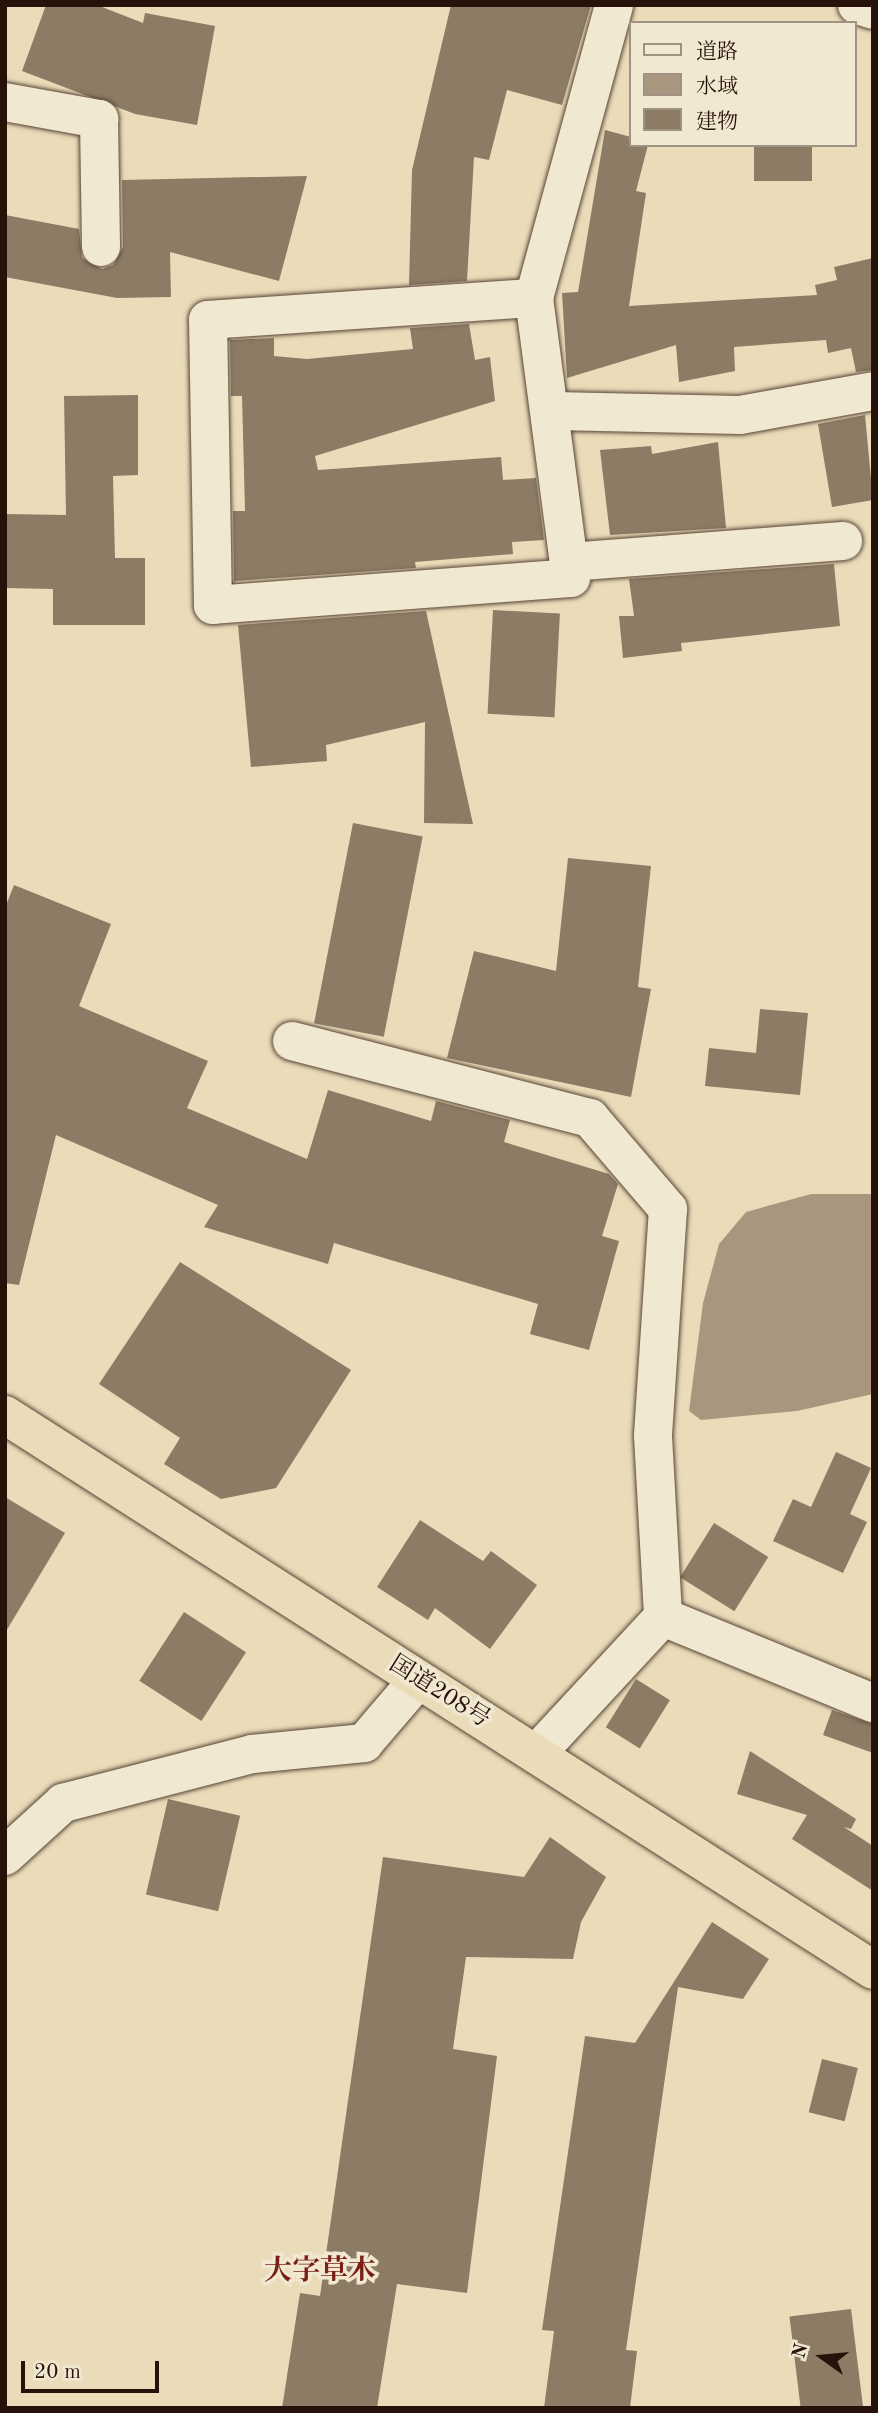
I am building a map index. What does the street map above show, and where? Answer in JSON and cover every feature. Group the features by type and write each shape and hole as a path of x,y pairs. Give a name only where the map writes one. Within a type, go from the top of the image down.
{"highway":[{"name":"国道208号","path":"5,1415 873,1970"}],"street":[{"path":"534,298 208,320 213,605 571,578 554,411 534,298 614,5"},
{"path":"857,5 873,10"},
{"path":"5,102 99,119 101,247"},
{"path":"554,411 740,415 873,391"},
{"path":"569,562 843,541"},
{"path":"292,1041 590,1118 668,1209 653,1436 663,1617 536,1754"},
{"path":"663,1617 873,1703"},
{"path":"5,1856 63,1803 252,1754 364,1743 418,1681"}],"water":[{"path":"811,1194 873,1194 873,1394 797,1411 701,1420 689,1411 703,1303 719,1244 746,1212"}],"building":[{"path":"46,5 97,5 143,23 145,13 215,26 197,125 135,114 22,71"},
{"path":"451,5 591,5 562,105 507,90 489,160 474,157 467,281 409,285 412,170"},
{"path":"605,130 630,137 630,147 647,147 636,191 646,193 629,306 817,295 815,285 837,280 834,267 873,258 873,370 856,372 851,348 828,353 826,340 734,347 735,371 679,382 676,345 567,378 562,293 578,292"},
{"path":"754,147 812,147 812,181 754,181"},
{"path":"307,176 279,281 170,252 171,297 117,298 5,277 5,215 79,229 82,258 102,269 113,265 123,247 122,180"},
{"path":"469,324 475,360 490,357 495,401 315,456 318,470 501,457 503,480 536,478 544,540 512,542 513,554 415,562 416,568 234,581 233,511 245,511 242,396 231,396 230,340 274,338 274,356 307,359 413,349 410,328"},
{"path":"138,395 138,475 113,476 115,558 145,558 145,625 53,625 53,589 5,588 5,514 66,515 64,396"},
{"path":"865,415 873,500 832,507 818,424"},
{"path":"718,442 726,528 610,535 600,450 651,446 652,454"},
{"path":"834,564 840,626 681,643 682,651 623,658 619,616 634,616 629,579"},
{"path":"493,610 560,614 554,717 488,714"},
{"path":"426,611 473,824 424,823 425,722 326,745 327,761 251,767 238,625"},
{"path":"353,823 423,837 384,1037 314,1023"},
{"path":"568,858 651,866 638,987 651,989 631,1097 447,1058 474,951 556,971"},
{"path":"14,885 111,924 79,1006 208,1061 187,1108 307,1159 328,1090 431,1121 436,1101 510,1120 504,1142 609,1174 618,1184 602,1236 619,1241 589,1350 530,1334 538,1304 334,1243 328,1264 204,1227 218,1205 56,1135 19,1285 5,1283 5,908"},
{"path":"760,1009 808,1013 800,1095 705,1086 709,1048 756,1053"},
{"path":"180,1262 351,1370 276,1488 221,1499 164,1464 180,1438 99,1384"},
{"path":"836,1452 871,1468 850,1514 867,1522 843,1573 773,1541 793,1499 811,1507"},
{"path":"5,1497 65,1533 5,1633"},
{"path":"420,1520 483,1561 491,1551 537,1585 490,1649 435,1608 428,1620 377,1587"},
{"path":"714,1523 768,1557 734,1611 680,1577"},
{"path":"184,1612 246,1652 201,1721 139,1681"},
{"path":"636,1679 670,1700 640,1749 606,1727"},
{"path":"832,1710 873,1724 873,1753 823,1735"},
{"path":"750,1751 856,1819 851,1829 844,1827 873,1846 873,1891 792,1839 807,1815 737,1794"},
{"path":"168,1799 240,1816 218,1911 146,1894"},
{"path":"550,1837 606,1877 581,1922 573,1959 466,1957 453,2049 497,2056 467,2293 397,2284 377,2408 282,2408 300,2293 320,2296 383,1857 524,1877"},
{"path":"712,1922 769,1959 743,1999 678,1987 626,2350 637,2351 630,2408 544,2408 554,2331 542,2330 585,2036 635,2043"},
{"path":"822,2059 858,2068 845,2121 809,2112"},
{"path":"851,2309 863,2408 801,2408 789,2317"}],"district":[{"name":"大字草木","path":"320,2272"}]}
